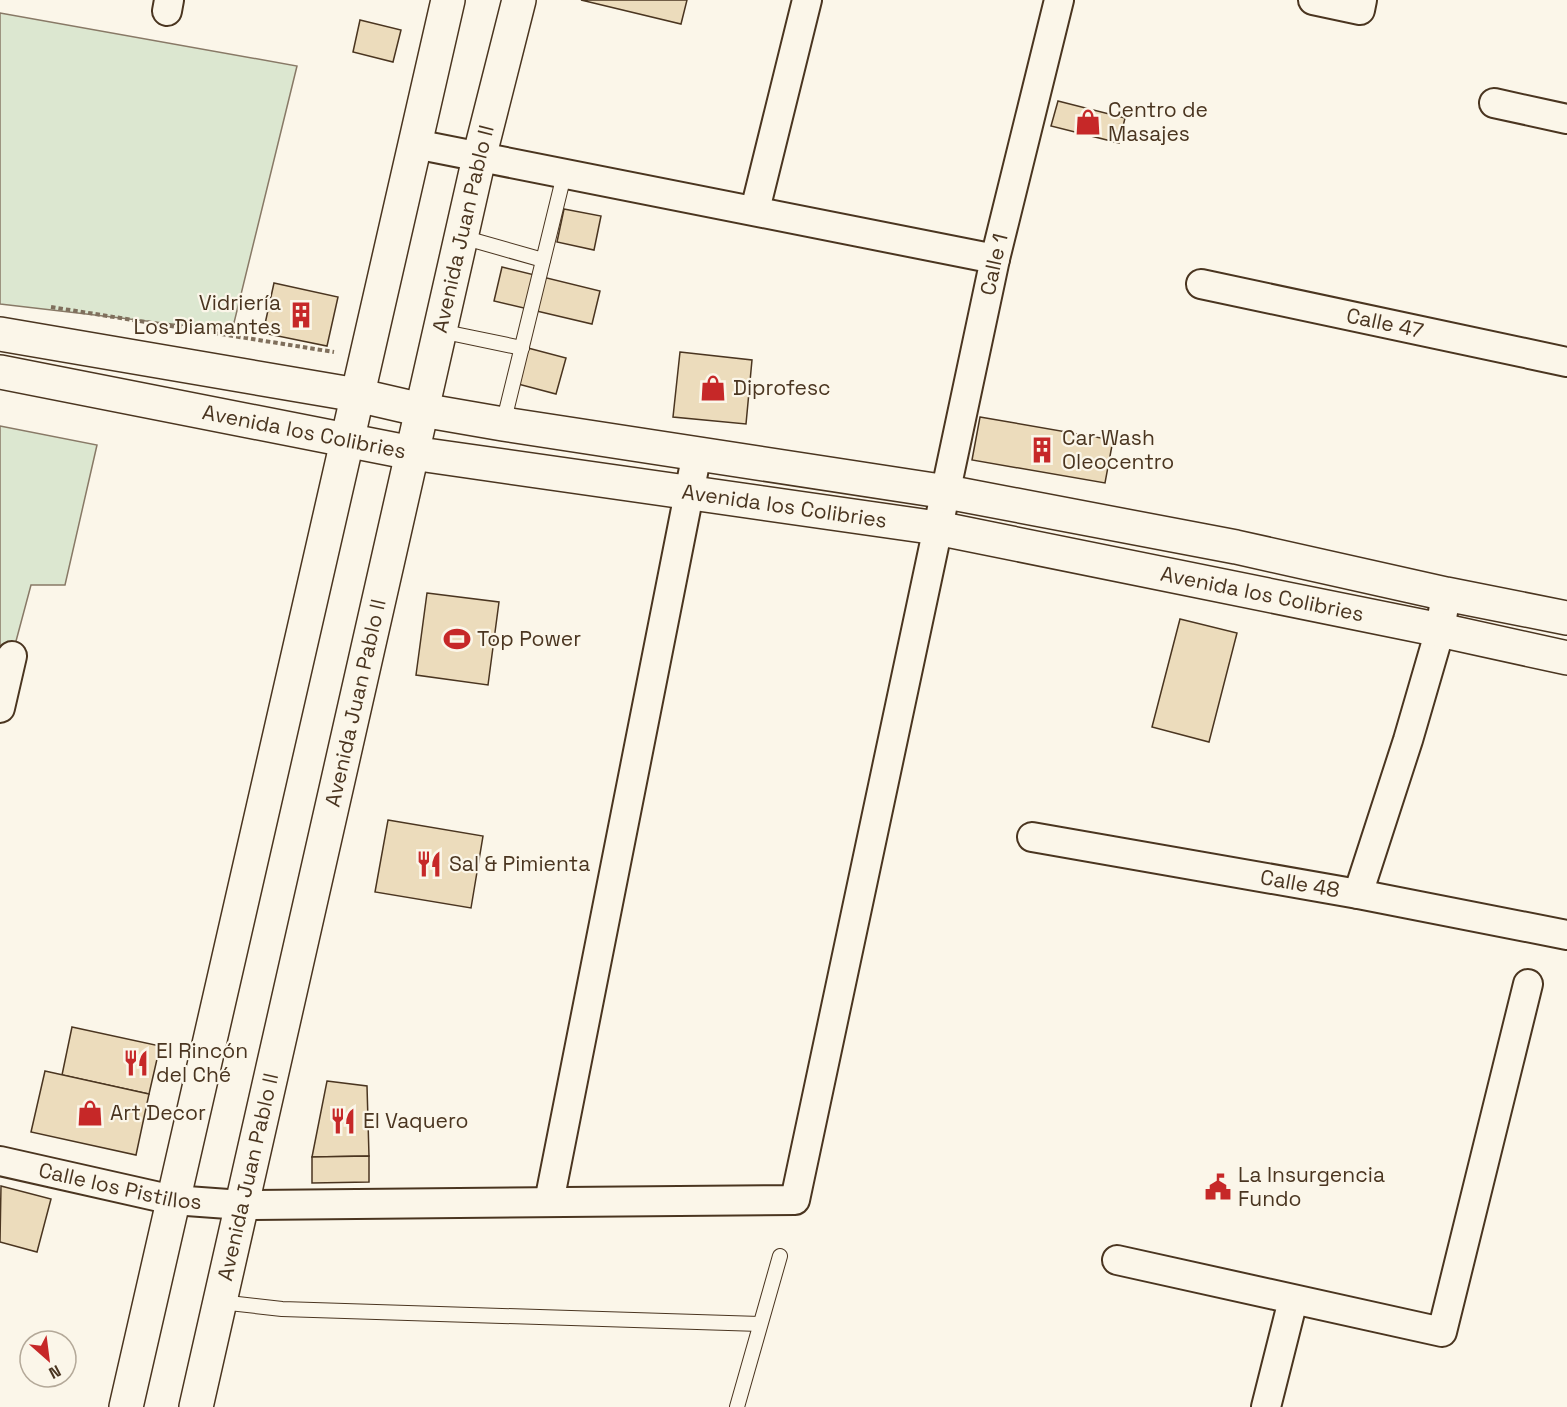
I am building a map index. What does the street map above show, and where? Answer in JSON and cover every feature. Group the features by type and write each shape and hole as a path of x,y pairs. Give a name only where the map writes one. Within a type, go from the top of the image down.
{"street":[{"path":"126,1407 447,0"},
{"name":"Avenida Juan Pablo II","path":"196,1407 479,158 519,0"},
{"path":"754,210 807,0"},
{"name":"Calle 1","path":"549,1202 795,1200 995,259 1059,0"},
{"path":"1313,0 1361,5"},
{"path":"1494,103 1567,119"},
{"path":"415,144 995,259"},
{"name":"Calle 47","path":"1201,284 1567,362"},
{"name":"Avenida los Colibries","path":"0,334 357,394 422,410 503,424 946,492 1236,547 1446,594 1567,618"},
{"name":"Avenida los Colibries","path":"0,372 412,453 937,528 1567,658"},
{"path":"549,1202 697,453"},
{"path":"1358,894 1408,740 1440,630 1446,594"},
{"path":"0,708 12,657"},
{"name":"Calle 48","path":"1032,837 1358,894 1567,935"},
{"path":"1117,1260 1442,1332 1528,984"},
{"name":"Calle los Pistillos","path":"0,1161 173,1200 242,1204 549,1202"},
{"path":"1266,1407 1293,1300"}],"lane":[{"path":"503,424 564,175"},
{"path":"461,237 543,260"},
{"path":"440,331 522,348"},
{"path":"737,1407 780,1256"},
{"path":"220,1302 282,1309 760,1324"}],"path":[{"path":"47,306 366,358"}],"green space":[{"path":"0,13 297,66 232,331 0,304"},
{"path":"0,426 97,445 65,585 31,585 0,701"}],"building":[{"path":"581,0 687,0 681,24"},
{"path":"360,20 401,30 393,62 353,52"},
{"name":"Centro de Masajes","path":"1058,101 1125,118 1119,143 1051,126"},
{"path":"564,209 601,216 594,250 557,242"},
{"path":"502,267 600,291 592,324 494,301"},
{"name":"Vidriería Los Diamantes","path":"274,283 338,297 327,346 263,333"},
{"path":"528,348 566,358 556,394 518,384"},
{"name":"Diprofesc","path":"680,352 752,360 746,424 673,417"},
{"name":"Car Wash Oleocentro","path":"980,417 1113,440 1105,483 972,460"},
{"name":"Top Power","path":"427,593 499,602 488,685 416,675"},
{"path":"1180,619 1237,633 1209,742 1152,727"},
{"name":"Sal & Pimienta","path":"388,820 483,836 471,908 375,892"},
{"path":"72,1027 160,1046 149,1094 62,1075"},
{"name":"Art Decor","path":"45,1071 149,1094 136,1155 31,1132"},
{"name":"El Vaquero","path":"327,1081 367,1086 369,1156 312,1157"},
{"path":"369,1156 369,1182 312,1183 312,1157"},
{"path":"1,1186 51,1199 37,1252 0,1242"}],"place":[{"name":"Centro de Masajes","path":"1088,122"},
{"name":"Vidriería Los Diamantes","path":"301,315"},
{"name":"Diprofesc","path":"713,388"},
{"name":"Car Wash Oleocentro","path":"1042,450"},
{"name":"Top Power","path":"457,639"},
{"name":"Sal & Pimienta","path":"429,864"},
{"name":"El Rincón del Ché","path":"136,1063"},
{"name":"Art Decor","path":"90,1113"},
{"name":"El Vaquero","path":"343,1121"},
{"name":"La Insurgencia Fundo","path":"1218,1187"}]}
